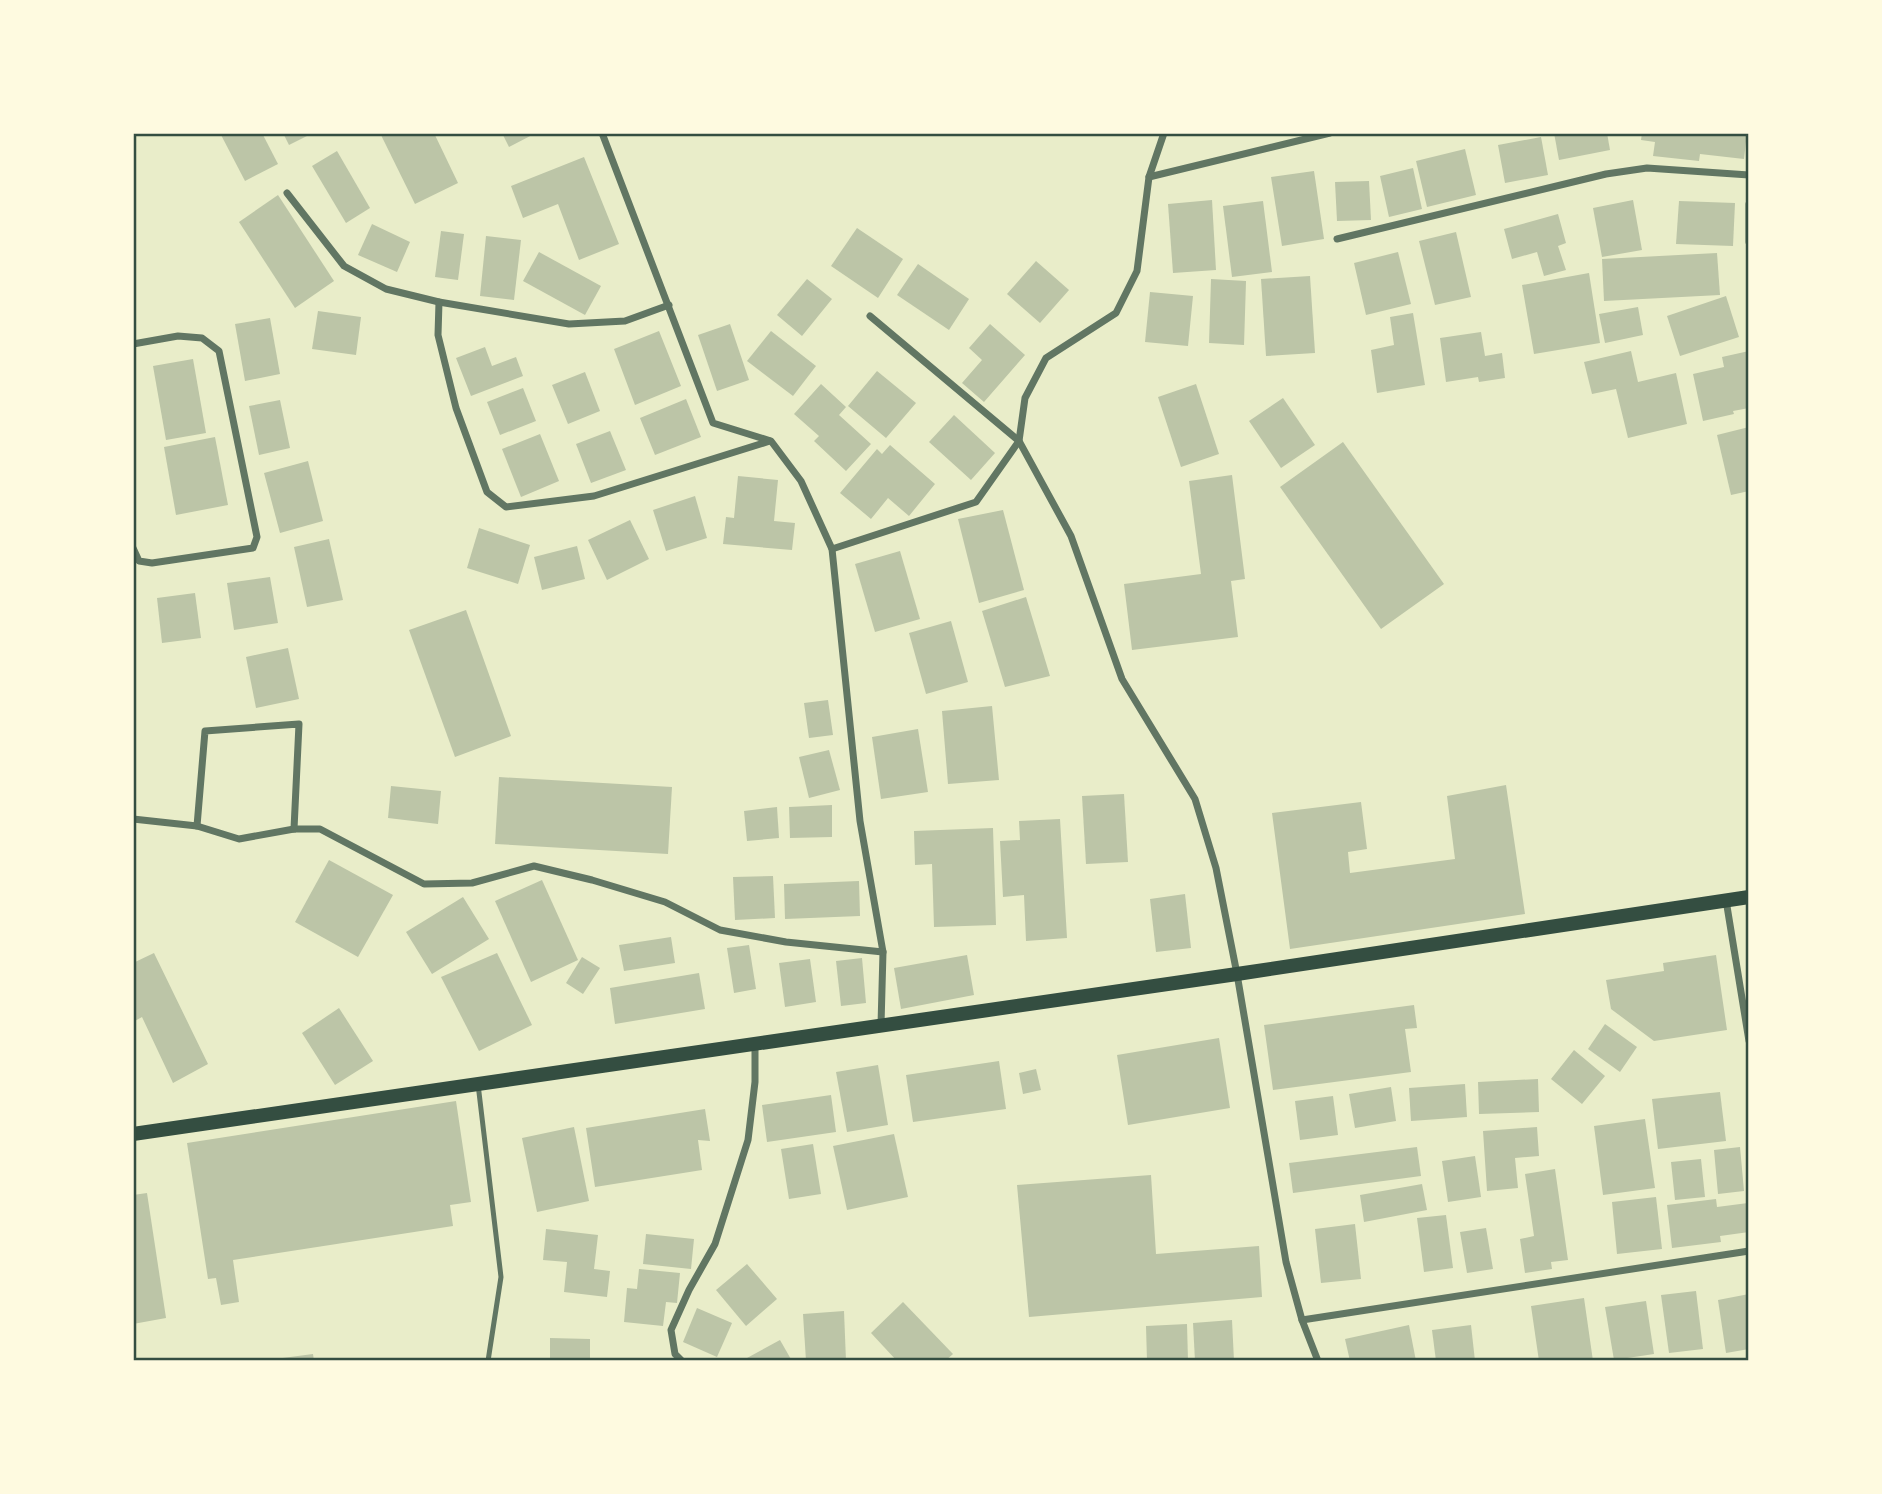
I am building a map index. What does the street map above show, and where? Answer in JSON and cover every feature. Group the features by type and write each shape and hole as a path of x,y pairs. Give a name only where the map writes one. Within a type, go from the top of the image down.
{"main road":[{"path":"133,1134 1749,897"}],"street":[{"path":"602,133 713,423 771,441 801,481 832,549 860,821 883,952 881,1026"},
{"path":"832,549 976,502 1019,441 1025,398 1046,358 1116,313 1137,271 1149,177 1164,133"},
{"path":"1149,177 1330,133"},
{"path":"1337,239 1606,174 1647,167 1749,176"},
{"path":"287,193 344,266 386,289 439,302 569,324 625,321 669,305"},
{"path":"1749,204 1749,242"},
{"path":"439,302 438,335 456,408 487,492 506,507 594,496 771,441"},
{"path":"870,316 1019,441 1071,536 1122,679 1195,799 1216,868 1237,974 1286,1262 1318,1361"},
{"path":"133,344 178,336 202,338 219,351 257,537 253,548 152,563 139,561 133,548"},
{"path":"197,826 205,731 299,724 294,829"},
{"path":"133,819 197,826 239,838 294,829 320,829 424,884 472,883 534,866 665,902 720,929 786,942 883,952"},
{"path":"1726,900 1749,1041"},
{"path":"682,1361 675,1354 671,1329 715,1244 748,1140 755,1082 755,1044"},
{"path":"1303,1320 1749,1251"}],"lane":[{"path":"478,1084 500,1277 488,1361"}],"building":[{"path":"220,133 262,133 278,164 245,181"},
{"path":"283,133 313,133 289,145"},
{"path":"380,133 434,133 458,183 415,204"},
{"path":"502,133 536,133 509,147"},
{"path":"1554,133 1607,133 1610,150 1559,160"},
{"path":"1642,133 1747,133 1744,159 1700,154 1699,161 1653,156 1655,142 1641,140"},
{"path":"1541,137 1548,175 1505,183 1498,145"},
{"path":"1465,149 1476,195 1427,207 1416,161"},
{"path":"337,151 370,208 346,223 312,166"},
{"path":"584,157 619,244 579,260 558,204 523,218 511,186"},
{"path":"1413,168 1422,209 1389,217 1380,176"},
{"path":"1314,171 1324,239 1282,246 1271,177"},
{"path":"1369,181 1371,220 1337,221 1335,182"},
{"path":"278,195 334,281 295,308 239,222"},
{"path":"1212,200 1216,270 1173,273 1168,204"},
{"path":"1633,200 1642,250 1602,257 1593,208"},
{"path":"1263,201 1272,272 1232,277 1223,206"},
{"path":"1679,201 1735,203 1733,246 1676,244"},
{"path":"1558,214 1566,243 1558,246 1566,270 1544,276 1537,252 1512,259 1504,229"},
{"path":"372,224 410,242 397,272 358,255"},
{"path":"857,228 903,259 878,298 831,266"},
{"path":"441,231 464,234 458,280 435,277"},
{"path":"1456,232 1471,297 1435,305 1419,241"},
{"path":"486,236 521,240 514,300 480,296"},
{"path":"539,252 601,286 585,315 523,281"},
{"path":"1398,252 1411,304 1366,315 1354,263"},
{"path":"1717,253 1720,295 1604,301 1602,259"},
{"path":"1036,261 1069,290 1040,323 1007,294"},
{"path":"918,264 969,299 949,330 897,295"},
{"path":"1589,273 1600,343 1534,354 1522,285"},
{"path":"1310,276 1315,353 1266,356 1261,279"},
{"path":"807,279 832,299 802,336 777,315"},
{"path":"1211,279 1246,281 1244,345 1209,343"},
{"path":"1150,292 1193,296 1188,346 1145,342"},
{"path":"1726,296 1739,337 1680,356 1667,316"},
{"path":"1638,307 1643,335 1605,343 1599,314"},
{"path":"318,311 361,317 356,355 312,349"},
{"path":"1413,313 1425,385 1377,393 1371,350 1394,345 1390,317"},
{"path":"270,318 280,374 245,381 235,324"},
{"path":"730,324 749,380 717,391 698,335"},
{"path":"990,324 1025,355 984,402 962,383 982,360 969,348"},
{"path":"659,331 681,386 635,405 614,349"},
{"path":"771,331 816,366 793,396 747,361"},
{"path":"1481,332 1485,356 1502,353 1505,378 1479,382 1478,377 1446,382 1440,338"},
{"path":"485,347 492,366 516,357 523,376 471,396 456,358"},
{"path":"1631,351 1638,382 1676,373 1687,424 1628,438 1616,389 1592,394 1584,362"},
{"path":"1749,351 1749,408 1703,421 1693,374 1724,367 1722,357"},
{"path":"193,359 206,433 166,440 153,366"},
{"path":"877,371 916,403 886,438 848,406"},
{"path":"585,372 600,411 568,424 552,385"},
{"path":"821,384 846,407 839,415 871,444 846,471 814,441 819,436 794,414"},
{"path":"1196,384 1219,454 1181,467 1158,397"},
{"path":"523,388 536,421 500,435 487,402"},
{"path":"1283,398 1315,445 1281,468 1249,421"},
{"path":"686,399 701,437 655,455 640,418"},
{"path":"280,400 290,448 259,455 249,406"},
{"path":"954,415 995,453 971,480 929,442"},
{"path":"1749,427 1749,491 1731,495 1717,435"},
{"path":"610,431 626,470 591,483 576,444"},
{"path":"540,434 559,481 521,497 502,449"},
{"path":"215,437 228,505 176,515 164,447"},
{"path":"1343,442 1444,584 1381,629 1280,487"},
{"path":"890,445 935,484 909,516 888,498 871,519 840,493 877,449 882,454"},
{"path":"308,461 323,521 280,533 264,473"},
{"path":"1232,475 1245,579 1231,581 1238,637 1132,650 1124,584 1201,574 1189,481"},
{"path":"738,476 778,480 774,521 795,523 792,550 723,544 726,517 734,518"},
{"path":"695,496 707,538 666,551 653,510"},
{"path":"1003,510 1024,590 979,603 958,519"},
{"path":"630,520 649,559 607,580 588,540"},
{"path":"479,528 530,545 518,584 467,568"},
{"path":"329,539 343,600 307,607 294,547"},
{"path":"577,546 585,579 542,590 534,557"},
{"path":"900,551 920,619 875,632 855,564"},
{"path":"270,577 278,623 234,630 227,583"},
{"path":"195,593 201,638 162,643 157,598"},
{"path":"1026,597 1050,676 1005,687 982,611"},
{"path":"466,610 511,736 455,757 409,630"},
{"path":"951,621 968,682 926,694 909,633"},
{"path":"288,648 299,699 256,708 246,657"},
{"path":"828,700 833,735 809,738 804,703"},
{"path":"992,706 999,780 948,784 942,711"},
{"path":"918,729 928,792 881,799 872,737"},
{"path":"829,750 840,790 809,798 799,757"},
{"path":"499,777 672,787 668,854 495,844"},
{"path":"1506,785 1525,914 1290,949 1272,813 1361,802 1367,849 1348,852 1350,873 1455,859 1447,796"},
{"path":"391,786 441,791 438,824 388,818"},
{"path":"1124,794 1128,862 1086,864 1082,796"},
{"path":"832,805 832,837 790,838 789,807"},
{"path":"777,807 779,838 747,841 744,811"},
{"path":"1060,819 1067,938 1026,941 1024,895 1003,897 1000,841 1020,840 1019,821"},
{"path":"993,828 996,925 934,927 932,864 915,865 914,831"},
{"path":"329,860 393,895 358,957 295,922"},
{"path":"773,876 775,918 735,920 733,877"},
{"path":"542,880 578,960 531,982 495,901"},
{"path":"859,881 860,916 785,919 784,884"},
{"path":"1185,894 1191,948 1156,952 1150,899"},
{"path":"463,897 489,939 432,974 406,932"},
{"path":"671,937 675,963 624,971 619,945"},
{"path":"749,945 756,989 734,993 727,948"},
{"path":"154,953 208,1064 173,1083 142,1017 133,1022 133,963"},
{"path":"497,953 532,1025 479,1051 441,977"},
{"path":"967,955 974,995 901,1009 894,968"},
{"path":"1716,955 1727,1030 1654,1041 1611,1009 1606,980 1664,971 1663,963"},
{"path":"582,957 600,968 583,994 566,983"},
{"path":"862,958 866,1003 841,1006 836,961"},
{"path":"810,959 816,1002 785,1007 779,963"},
{"path":"699,973 705,1009 615,1024 610,988"},
{"path":"1414,1005 1417,1028 1405,1029 1411,1072 1273,1090 1264,1025"},
{"path":"339,1008 373,1061 335,1085 302,1033"},
{"path":"1605,1024 1637,1047 1620,1072 1588,1049"},
{"path":"1219,1038 1230,1108 1128,1125 1117,1055"},
{"path":"1574,1050 1605,1076 1582,1104 1551,1079"},
{"path":"999,1061 1006,1109 913,1122 906,1075"},
{"path":"878,1065 888,1125 847,1132 836,1072"},
{"path":"1036,1069 1041,1090 1023,1094 1019,1073"},
{"path":"1538,1079 1539,1112 1479,1114 1478,1082"},
{"path":"1465,1084 1467,1117 1411,1121 1409,1088"},
{"path":"1391,1087 1396,1121 1355,1128 1349,1094"},
{"path":"1720,1092 1726,1141 1658,1149 1652,1099"},
{"path":"831,1095 836,1132 767,1142 762,1105"},
{"path":"1333,1096 1338,1135 1300,1140 1295,1101"},
{"path":"456,1101 471,1202 450,1205 453,1226 233,1260 239,1302 221,1305 216,1278 208,1279 187,1143"},
{"path":"705,1109 710,1141 698,1140 702,1170 595,1187 586,1128"},
{"path":"1645,1119 1655,1188 1603,1195 1594,1126"},
{"path":"574,1127 589,1201 537,1212 522,1138"},
{"path":"1537,1127 1539,1156 1515,1158 1518,1188 1487,1191 1483,1131"},
{"path":"894,1134 908,1197 847,1210 833,1146"},
{"path":"813,1144 821,1194 789,1199 781,1149"},
{"path":"1417,1147 1421,1176 1293,1193 1289,1163"},
{"path":"1740,1147 1744,1191 1718,1194 1714,1150"},
{"path":"1475,1156 1481,1197 1448,1202 1442,1161"},
{"path":"1701,1159 1705,1197 1675,1200 1671,1162"},
{"path":"1555,1169 1568,1260 1551,1262 1552,1269 1525,1273 1520,1239 1534,1236 1525,1174"},
{"path":"1151,1175 1156,1254 1259,1246 1262,1297 1029,1317 1017,1185"},
{"path":"1422,1184 1427,1210 1364,1222 1360,1195"},
{"path":"147,1193 166,1318 133,1324 133,1195"},
{"path":"1656,1197 1662,1249 1617,1254 1612,1202"},
{"path":"1716,1199 1717,1207 1748,1203 1749,1232 1720,1236 1721,1242 1672,1248 1667,1205"},
{"path":"1446,1215 1453,1268 1424,1272 1417,1218"},
{"path":"1355,1224 1361,1279 1321,1283 1315,1229"},
{"path":"1486,1228 1493,1269 1467,1273 1460,1232"},
{"path":"546,1229 598,1235 594,1269 610,1271 607,1297 564,1292 567,1262 543,1260"},
{"path":"646,1234 694,1239 691,1269 643,1264"},
{"path":"747,1264 777,1299 746,1326 716,1290"},
{"path":"639,1269 680,1273 677,1303 666,1302 663,1326 624,1322 627,1288 637,1289"},
{"path":"1696,1291 1703,1349 1669,1353 1661,1295"},
{"path":"1749,1294 1749,1349 1726,1353 1718,1300"},
{"path":"1584,1298 1593,1361 1539,1361 1531,1306"},
{"path":"1646,1301 1654,1354 1614,1360 1605,1307"},
{"path":"903,1302 953,1354 945,1361 897,1361 871,1333"},
{"path":"697,1308 732,1323 717,1357 683,1342"},
{"path":"844,1311 846,1361 806,1361 803,1314"},
{"path":"1232,1320 1234,1361 1195,1361 1193,1323"},
{"path":"1187,1324 1188,1361 1147,1361 1146,1326"},
{"path":"1409,1325 1416,1361 1350,1361 1345,1339"},
{"path":"1471,1325 1475,1361 1436,1361 1432,1330"},
{"path":"550,1338 590,1339 590,1361 550,1361"},
{"path":"780,1340 792,1361 749,1361 747,1358"},
{"path":"313,1354 314,1361 275,1361 275,1359"}]}
